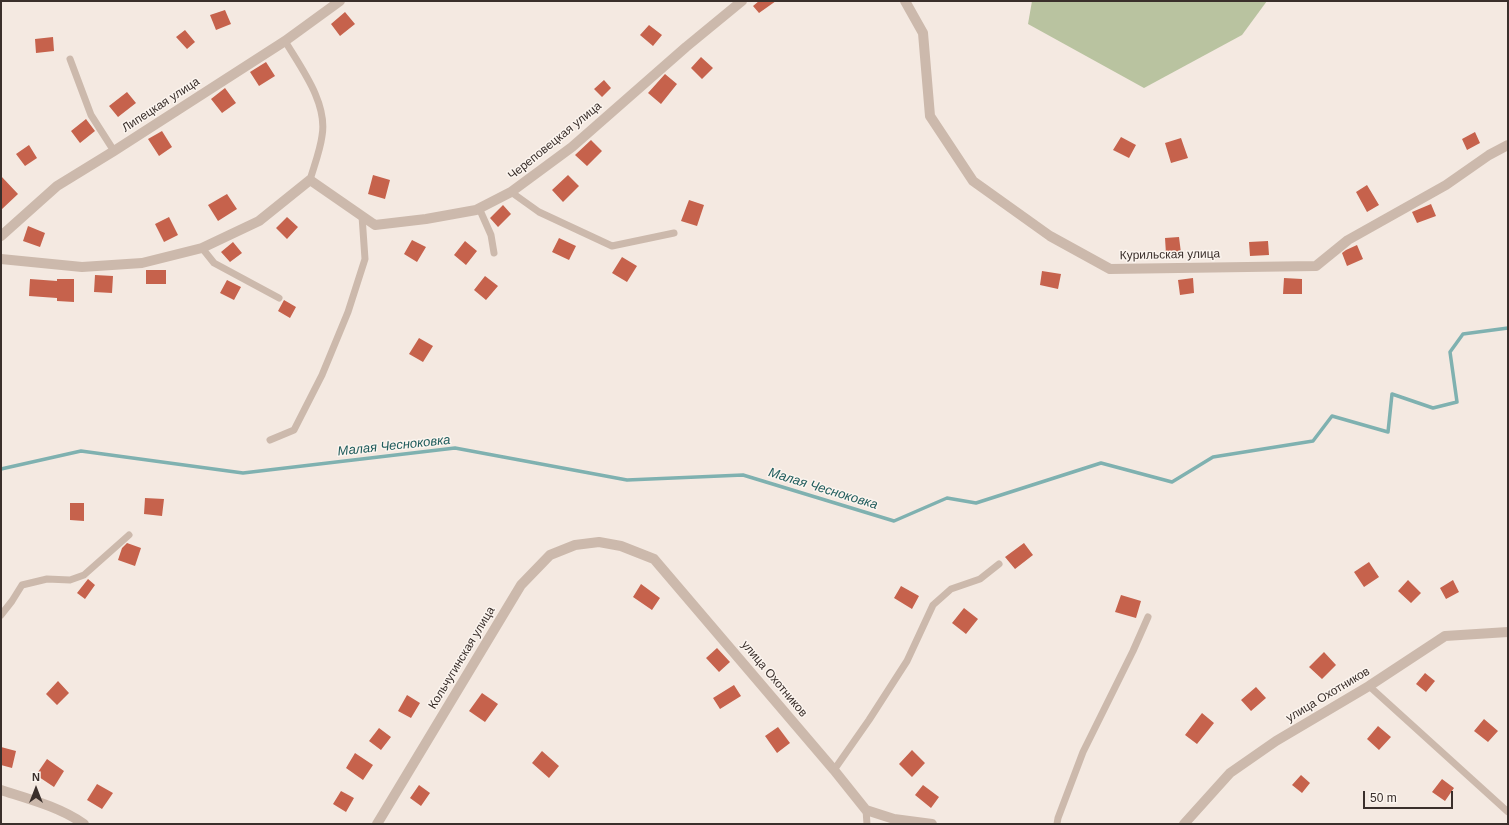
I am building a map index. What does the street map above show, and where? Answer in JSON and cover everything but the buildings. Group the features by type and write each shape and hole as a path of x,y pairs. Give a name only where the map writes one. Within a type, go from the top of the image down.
{"street":[{"name":"Липецкая улица","path":"1,236 57,186 285,41 340,1"},
{"name":"Череповецкая улица","path":"310,180 375,225 426,219 476,210 511,192 572,147 686,47 742,1"},
{"name":"Курильская улица","path":"905,1 923,33 930,116 973,182 1050,236 1110,269 1316,266 1348,240 1446,185 1489,155 1508,146"},
{"path":"1,259 82,267 142,263 202,248 259,221 310,180"},
{"name":"улица Охотников","path":"599,542 621,546 654,559 834,770 866,810"},
{"name":"Кольчугинская улица","path":"377,824 521,585 550,555 575,545 599,542"},
{"name":"улица Охотников","path":"1184,824 1230,773 1276,741 1369,686 1445,636 1508,632"},
{"path":"1,790 34,800 84,824"},
{"path":"866,810 894,819 932,824"}],"lane":[{"path":"285,41 314,88 322,115 323,135 310,180"},
{"path":"70,59 91,115 114,151"},
{"path":"511,192 539,212 612,246 674,232"},
{"path":"479,208 491,235 494,253"},
{"path":"270,440 294,430 322,375 348,312 366,259 362,216"},
{"path":"202,248 214,263 279,298"},
{"path":"1,615 22,585 47,579 70,580 84,575 129,535"},
{"path":"834,770 869,720 907,661 933,605 951,589 980,579 999,564"},
{"path":"1057,824 1083,752 1133,651 1148,617"},
{"path":"1369,686 1508,812"},
{"path":"866,810 867,824"}],"green space":[{"path":"1032,1 1267,1 1242,35 1144,88 1028,24"}],"waterway":[{"name":"Малая Чесноковка","path":"1,469 81,451 243,473 455,448 627,480 743,475 894,521 947,498 976,503 1101,463 1172,482 1213,457 1313,441 1332,416 1388,432 1392,394 1433,408 1457,402 1450,352 1463,334 1508,328"}]}
